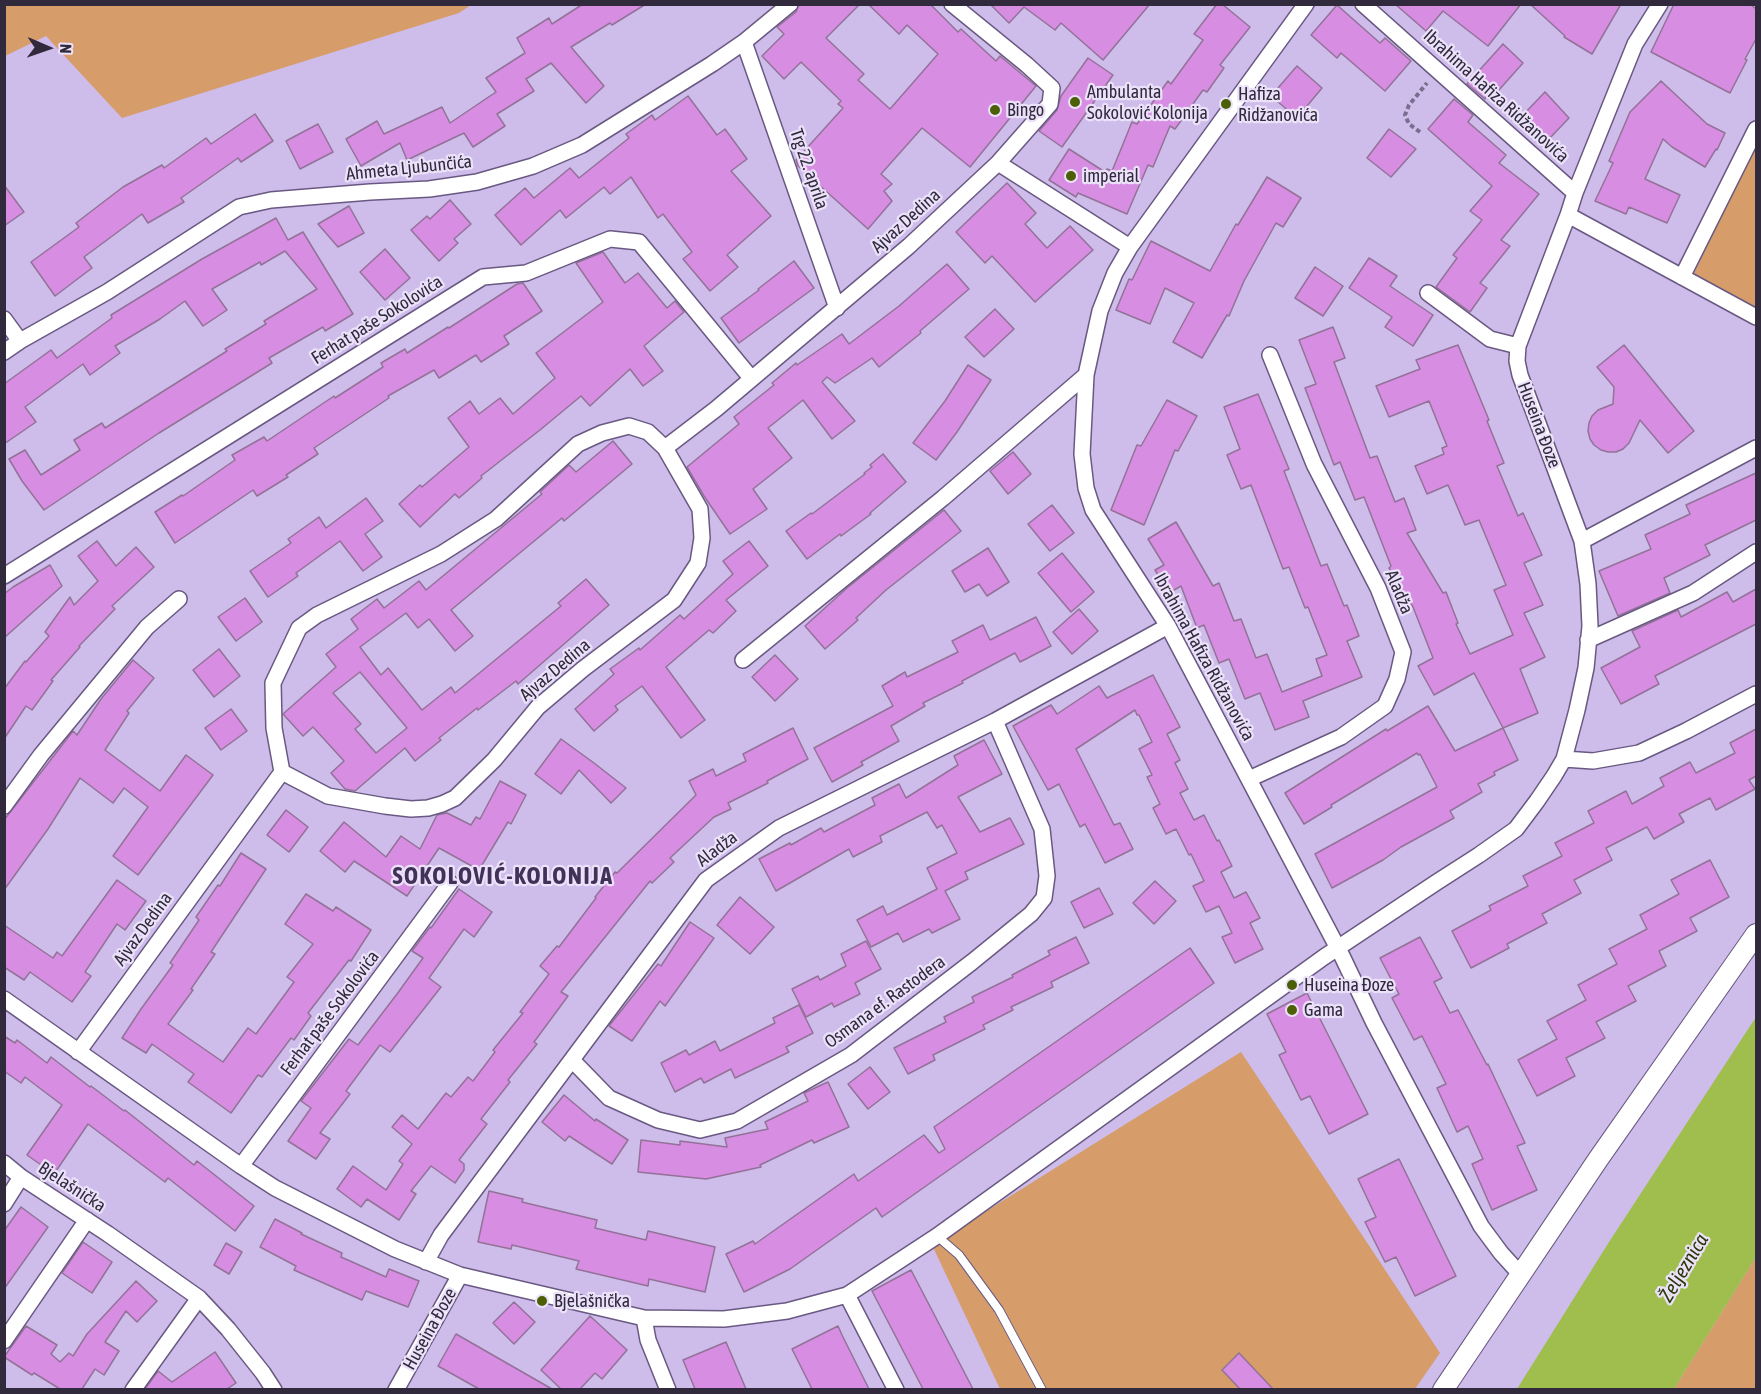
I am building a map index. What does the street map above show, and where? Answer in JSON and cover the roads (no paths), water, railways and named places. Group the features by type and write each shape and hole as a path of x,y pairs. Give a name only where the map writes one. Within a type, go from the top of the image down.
{"street":[{"name":"Ahmeta Ljubunčića","path":"4,352 107,292 239,207 271,200 429,189 477,182 533,166 582,144 610,128 744,42 790,4"},
{"name":"Ajvaz Dedina","path":"665,448 716,409 909,246 998,163 1050,104 1052,88 952,4"},
{"name":"Ibrahima Hafiza Ridžanovića","path":"1306,4 1130,247 1115,273 1100,311 1086,375 1082,454 1086,488 1093,510 1168,626 1337,949"},
{"name":"Ibrahima Hafiza Ridžanovića","path":"1363,4 1575,193"},
{"name":"Huseina Đoze","path":"396,1389 460,1275 644,1318 724,1318 787,1311 847,1295 938,1236 1078,1133 1337,949 1516,829 1564,759 1586,668 1588,640 1588,584 1582,541 1520,375 1517,361 1518,346 1575,193 1635,44 1660,4"},
{"name":"Trg 22. aprila","path":"744,42 837,308"},
{"path":"1682,277 1756,129"},
{"path":"998,163 1130,247"},
{"path":"1568,215 1756,317"},
{"name":"Ferhat paše Sokolovića","path":"4,576 483,277 526,273 610,239 639,242 751,378"},
{"path":"1428,293 1490,339 1518,346"},
{"path":"4,319 20,341"},
{"name":"Aladža","path":"1249,779 1341,737 1385,706 1397,679 1403,652 1378,588 1314,464 1270,355"},
{"path":"744,660 943,498 1086,375"},
{"name":"Ajvaz Dedina","path":"78,1052 282,772 274,728 273,683 299,628 317,615 441,554 496,519 578,444 602,433 629,426 648,432 665,448 700,509 702,538 698,563 674,600 583,669 538,707 494,760 455,798 428,808 385,806 328,796 282,772"},
{"path":"1582,541 1756,450"},
{"path":"1588,640 1693,593 1756,552"},
{"path":"4,806 41,755 147,627 179,599"},
{"name":"Aladža","path":"426,1262 441,1235 706,880 779,828 995,721 1168,626"},
{"path":"1564,759 1593,761 1639,753 1756,694"},
{"name":"Osmana ef. Rastodera","path":"572,1060 609,1098 658,1120 700,1130 736,1121 851,1055 972,962 1031,914 1044,898 1047,876 1042,829 995,721"},
{"name":"Ferhat paše Sokolovića","path":"241,1166 450,883"},
{"path":"1443,1389 1599,1158 1756,934"},
{"path":"1337,949 1481,1226 1520,1274"},
{"path":"4,999 275,1188 395,1249 460,1275"},
{"name":"Bjelašnička","path":"4,1163 21,1178 87,1220 199,1298 228,1329 274,1389"},
{"path":"4,1204 21,1178"},
{"path":"4,1341 87,1220"},
{"path":"847,1295 896,1389"},
{"path":"133,1389 199,1298"},
{"path":"644,1318 648,1340 668,1389"}],"lane":[{"path":"938,1236 959,1255 999,1310 1042,1389"}],"water":[{"name":"Željeznica","path":"1756,1017 1756,1257 1674,1389 1517,1389 1609,1242"}],"place":[{"name":"Ambulanta Sokolović Kolonija","path":"1075,102"},
{"name":"Hafiza Ridžanovića","path":"1226,104"},
{"name":"Bingo","path":"995,110"},
{"name":"imperial","path":"1071,176"},
{"name":"Huseina Đoze","path":"1292,985"},
{"name":"Gama","path":"1292,1010"},
{"name":"Bjelašnička","path":"542,1301"}],"district":[{"name":"SOKOLOVIĆ-KOLONIJA","path":"503,876"}]}
